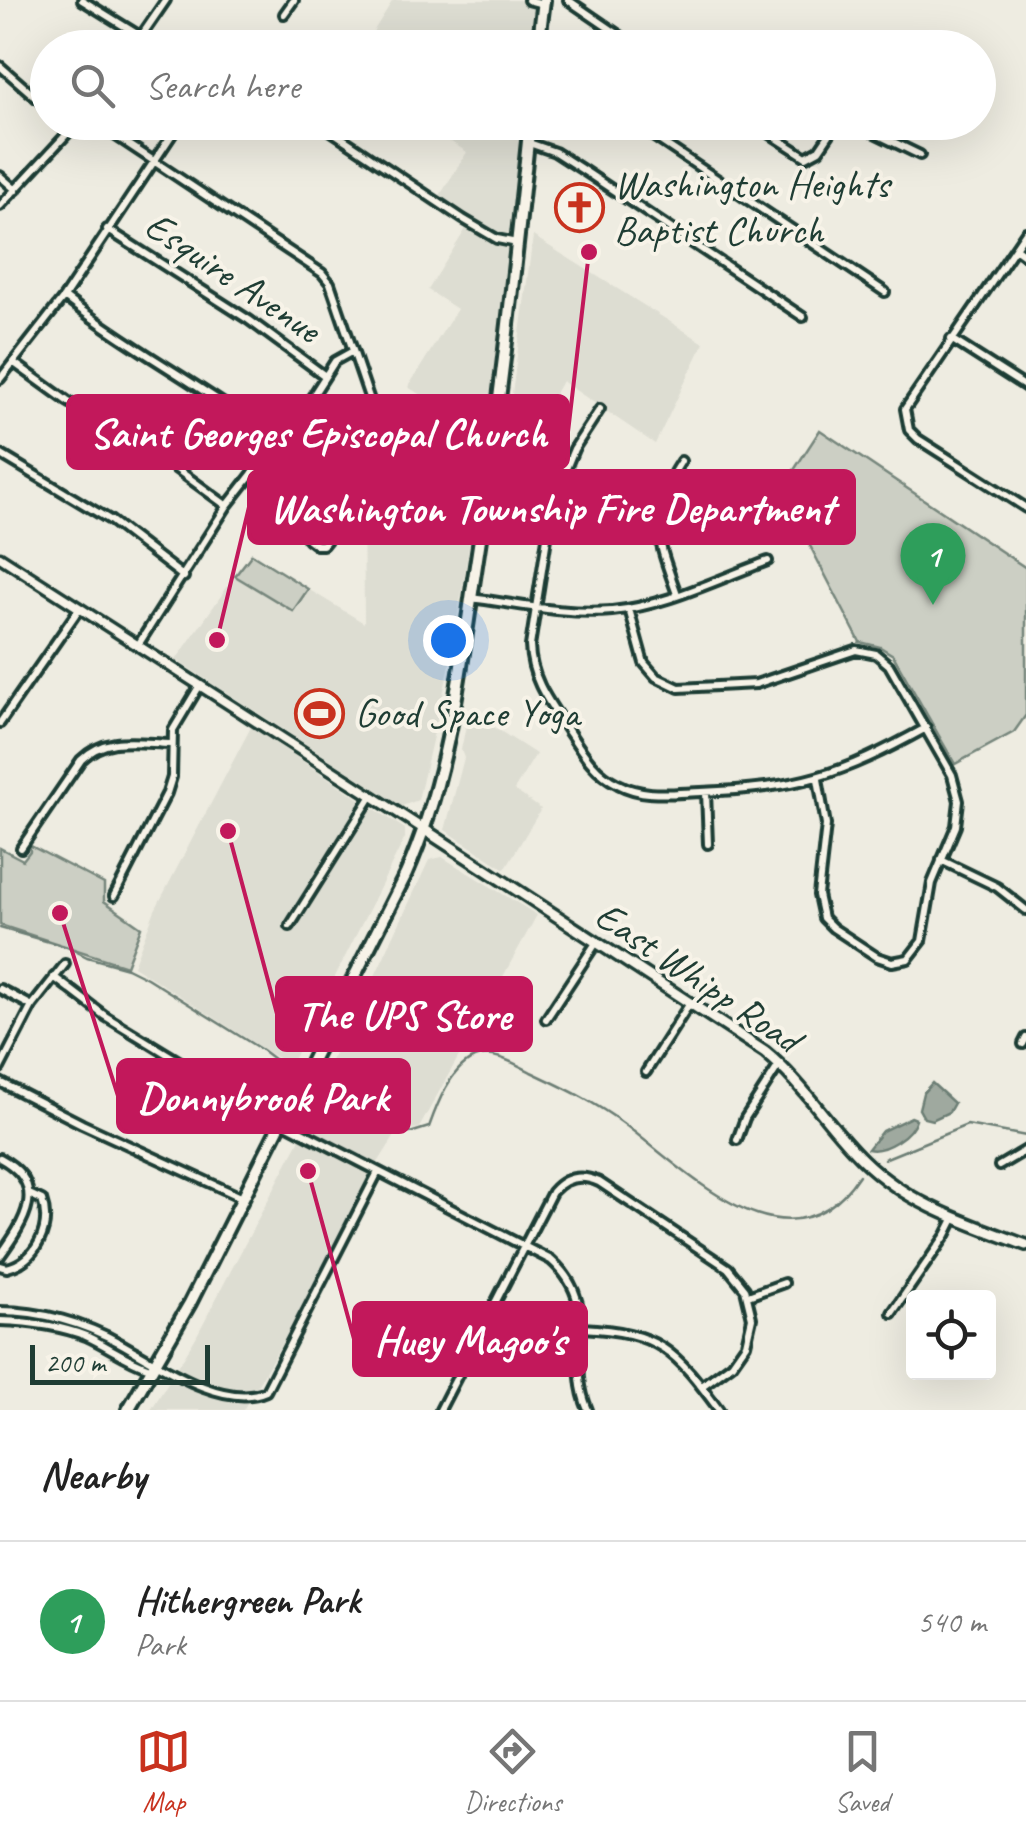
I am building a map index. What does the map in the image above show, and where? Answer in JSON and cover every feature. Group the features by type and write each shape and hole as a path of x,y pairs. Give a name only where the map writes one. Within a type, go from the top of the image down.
{"main road":[{"path":"540,30 544,2"},
{"path":"128,1410 244,1198 425,830 444,754 472,598 507,354 528,140"},
{"name":"East Whipp Road","path":"425,830 780,1065 877,1173 917,1201 954,1219 1026,1244"}],"street":[{"path":"82,0 130,30"},
{"path":"144,30 166,0"},
{"path":"284,14 294,0"},
{"path":"528,0 544,2"},
{"path":"568,0 612,30"},
{"path":"0,66 30,92"},
{"path":"0,206 62,140"},
{"path":"122,140 326,276 332,285 372,404 373,424 367,441 329,494 308,531 308,539 316,545 323,545 330,536 329,494"},
{"path":"0,380 64,297 167,140"},
{"path":"345,140 463,219 497,239 518,244"},
{"path":"659,140 885,292"},
{"path":"780,140 806,157 819,150 826,140"},
{"path":"888,140 920,156"},
{"path":"528,143 566,159 803,317"},
{"path":"0,176 16,190"},
{"name":"Esquire Avenue","path":"107,229 249,320 326,376"},
{"path":"1026,232 908,401 905,418 918,439 1026,508"},
{"path":"1015,248 1026,256"},
{"path":"64,297 112,332 211,393 277,442"},
{"path":"951,339 1026,387"},
{"path":"138,646 227,506 335,360 353,351"},
{"path":"13,362 67,401 154,452 227,506"},
{"path":"600,408 574,448 557,485 548,520 530,646 536,679 596,768 615,783 655,794 778,787 818,779 869,760 926,728"},
{"path":"0,454 110,520 184,576"},
{"path":"677,594 663,553 658,518 663,490 680,462"},
{"path":"0,557 425,830"},
{"path":"472,598 576,612 629,609 768,561"},
{"path":"0,723 79,608"},
{"path":"629,609 644,663 670,685 691,689 756,684 863,650 876,654 889,665 958,792 957,822 929,895 922,940 913,956 892,962 852,942 828,923 818,904 826,825 818,779"},
{"path":"114,896 167,793 172,777 170,744 176,723 200,686"},
{"path":"20,848 81,760 93,750 114,742 170,744"},
{"path":"706,792 708,844"},
{"path":"290,926 371,797"},
{"path":"942,860 985,880 1023,907 1026,897"},
{"path":"546,1019 596,942"},
{"path":"0,1068 32,1006 65,964"},
{"path":"54,976 104,1016 282,1122 551,1260 570,1282 580,1304 579,1375 588,1410"},
{"path":"0,989 32,1006"},
{"path":"646,1072 690,1003"},
{"path":"738,1140 745,1118 780,1065"},
{"path":"0,1082 244,1198"},
{"path":"999,1166 1026,1150"},
{"path":"0,1158 22,1176 29,1194 26,1214 0,1256"},
{"path":"250,1405 266,1390 379,1172"},
{"path":"440,1410 556,1187 572,1178 592,1178 728,1268 748,1296 752,1327 742,1352 702,1386"},
{"path":"0,1266 6,1268 22,1262 40,1240 46,1210 42,1200 29,1194"},
{"path":"892,1313 954,1219"},
{"path":"748,1296 784,1283"},
{"path":"0,1311 68,1321 119,1342 151,1369 192,1393"},
{"path":"0,1321 58,1327 151,1369"},
{"path":"582,1328 628,1332 653,1341 682,1362 719,1410"}],"shaded area":[{"path":"393,0 544,0 541,30 374,30"},
{"path":"448,140 528,140 484,435 408,387 457,309 428,290 472,219 439,197 467,152"},
{"path":"533,236 704,343 655,444 562,381 534,431 508,424"},
{"path":"820,430 1026,568 1026,715 1014,732 955,764 893,655 860,642 781,490"},
{"path":"398,432 482,469 449,669 418,800 402,806 176,660 235,576 292,610 308,589 364,623 363,481"},
{"path":"252,554 308,589 293,611 235,576"},
{"path":"469,711 536,754 514,790 541,809 505,869 445,830 464,758 461,750"},
{"path":"251,727 405,829 405,838 290,1066 133,966 155,910"},
{"path":"29,845 104,884 104,901 141,927 126,966 0,925 0,848 23,860 30,851"},
{"path":"442,857 537,915 419,1128 398,1131 367,1180 289,1331 243,1410 151,1410 195,1339 299,1141 301,1118 374,978 429,860"},
{"path":"932,1083 954,1103 949,1112 932,1120 924,1118 919,1109 923,1093"},
{"path":"911,1117 916,1119 903,1137 882,1148 868,1149 882,1131"}],"waterway":[{"path":"0,928 67,947 147,978 262,1050 299,1078"},
{"path":"410,1133 429,1127 458,1070 474,1058 488,1056 510,1062 590,1102 709,1190 741,1208 772,1218 803,1218 832,1205 859,1175"},
{"path":"306,1081 396,1131"},
{"path":"884,1159 967,1125 1026,1136"}],"place":[{"name":"Washington Heights Baptist Church","path":"579,207"},
{"name":"Saint Georges Episcopal Church","path":"589,252"},
{"name":"Hithergreen Park","path":"933,605"},
{"name":"Washington Township Fire Department","path":"217,640"},
{"name":"Good Space Yoga","path":"320,713"},
{"name":"The UPS Store","path":"228,831"},
{"name":"Donnybrook Park","path":"60,913"},
{"name":"Huey Magoo's","path":"308,1171"}]}
